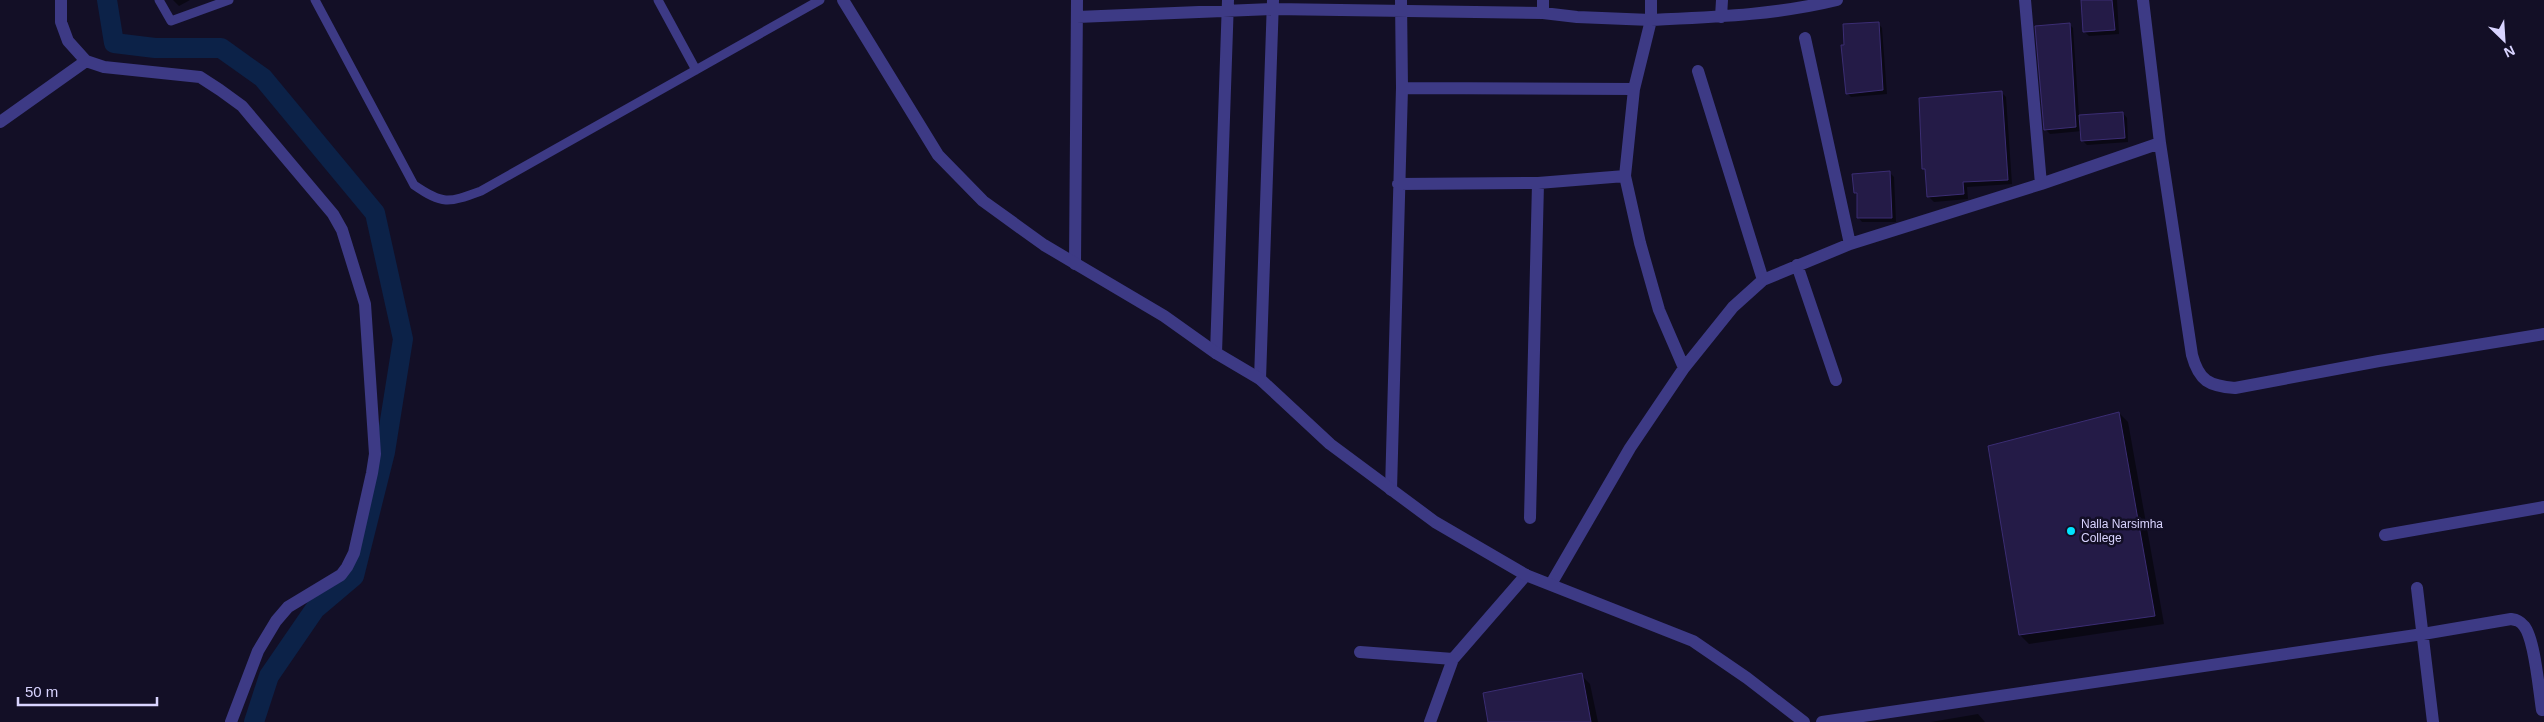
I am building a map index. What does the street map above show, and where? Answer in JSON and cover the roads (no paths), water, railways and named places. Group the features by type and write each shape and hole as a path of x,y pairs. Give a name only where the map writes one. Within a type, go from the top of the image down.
{"street":[{"path":"61,0 61,22 68,41 86,61 104,67 200,77 242,106 333,214 342,230 365,304 375,454 354,553 341,575 288,608 276,621 258,651 231,722"},
{"path":"843,0 938,155 983,201 1075,264 1164,316 1216,353 1260,380 1330,444 1436,522 1526,575 1693,641 1747,678 1804,722"},
{"path":"1075,264 1077,0"},
{"path":"1651,0 1651,20 1634,88 1625,176 1659,310 1684,368"},
{"path":"1722,0 1722,17"},
{"path":"1077,17 1228,5 1273,4 1543,6 1577,17 1651,20 1722,17 1837,0"},
{"path":"2025,0 2041,184"},
{"path":"2143,0 2160,143 2192,355 2202,378 2214,386 2234,388 2378,361 2544,334"},
{"path":"1260,380 1273,4"},
{"path":"1216,353 1228,5"},
{"path":"1391,490 1402,88 1401,5"},
{"path":"1805,38 1850,244"},
{"path":"0,122 86,61"},
{"path":"1698,71 1763,280"},
{"path":"1402,88 1634,88"},
{"path":"1551,584 1630,448 1684,368 1733,306 1763,280 1850,244 2041,184 2160,143"},
{"path":"1398,184 1538,183 1625,176"},
{"path":"1530,518 1538,183"},
{"path":"1797,266 1836,380"},
{"path":"2385,535 2544,507"},
{"path":"1430,722 1453,659 1526,575"},
{"path":"2417,588 2433,722"},
{"path":"1822,722 2423,634 2511,619 2518,621 2526,628 2530,639 2542,710"},
{"path":"1360,652 1453,659"}],"lane":[{"path":"159,0 171,21 230,0"},
{"path":"315,0 414,184 433,198 454,201 481,191 820,0"},
{"path":"658,0 696,70"}],"waterway":[{"path":"107,0 114,43 155,48 221,48 263,78 375,213 403,339 385,452 354,576 315,609 269,676 254,722"}],"place":[{"name":"Nalla Narsimha College","path":"2071,531"}]}
